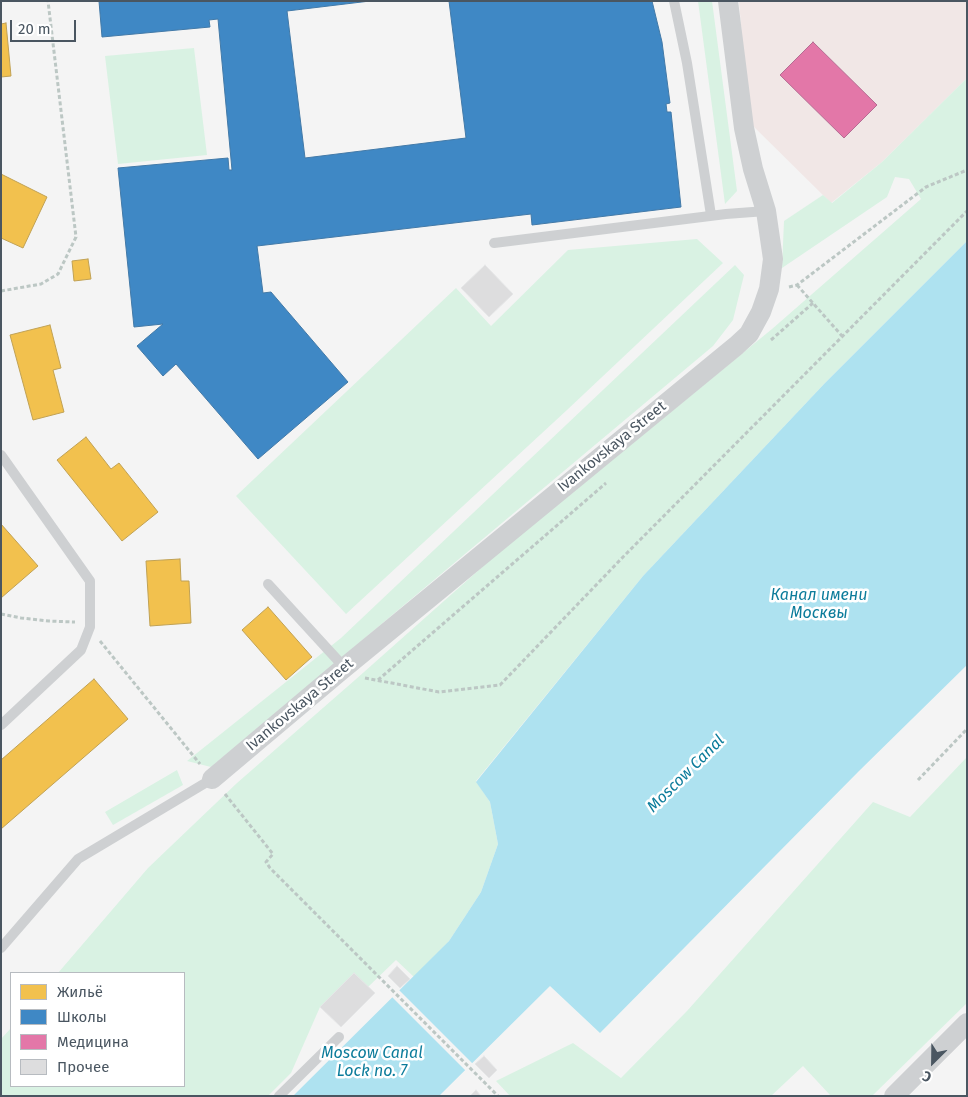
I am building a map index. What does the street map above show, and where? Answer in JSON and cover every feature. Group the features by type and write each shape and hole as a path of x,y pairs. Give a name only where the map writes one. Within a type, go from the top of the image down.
{"street":[{"name":"Ivankovskaya Street","path":"212,779 749,334 761,312 769,289 772,259 766,211 753,169 744,128 728,1"},
{"path":"894,1096 967,1023"}],"lane":[{"path":"674,1 687,63 711,215"},
{"path":"494,243 711,215 766,211"},
{"path":"1,454 90,581 90,625 81,650 1,725"},
{"path":"268,584 342,670"},
{"path":"1,948 78,859 212,779"},
{"path":"279,1096 339,1037"}],"path":[{"path":"1,291 41,284 58,274 76,237 48,1"},
{"path":"769,289 782,289 797,285 926,187 967,170"},
{"path":"342,670 378,680 439,692 500,685 623,557 967,211"},
{"path":"797,285 842,336"},
{"path":"768,342 813,304"},
{"path":"378,680 610,479"},
{"path":"1,614 90,625 194,756"},
{"path":"918,780 967,729"},
{"path":"212,779 273,854 266,862 270,868 498,1096"}],"shaded area":[{"path":"739,1 967,1 967,78 882,162 831,203 749,122"}],"green space":[{"path":"698,1 712,1 737,191 725,204"},
{"path":"194,48 207,155 118,164 105,56"},
{"path":"967,78 967,241 824,384 643,576 476,781 490,802 498,844 481,892 449,941 414,977 396,960 368,987 354,973 320,1007 291,1073 268,1096 1,1096 1,1039 10,1029 10,1087 185,1087 185,972 59,972 148,868 237,783 489,561 772,329 921,199 909,179 895,177 887,197 782,268 784,221 823,195 832,203 882,162"},
{"path":"697,239 723,263 346,614 236,496 456,288 491,326 568,250"},
{"path":"735,265 744,275 733,320 713,346 211,767 187,761 341,638"},
{"path":"967,757 967,1003 872,1096 829,1096 803,1066 771,1096 510,1096 496,1081 573,1043 621,1078 687,1011 873,802 910,817"},
{"path":"177,770 183,785 113,825 105,812"}],"water":[{"name":"Канал имени Москвы","path":"967,241 967,665 859,771 600,1033 550,986 439,1096 293,1096 449,941 481,892 498,844 490,802 476,782 643,576 824,384"}],"pier":[{"path":"398,989 474,1065 467,1072 391,996"}],"building: Жильё":[{"path":"6,23 11,76 1,77 1,24"},
{"path":"1,174 47,197 23,248 1,238"},
{"path":"88,259 91,279 74,281 72,261"},
{"path":"50,325 61,368 53,370 64,412 33,420 10,335"},
{"path":"86,437 111,469 119,463 158,512 122,541 57,460"},
{"path":"1,524 38,566 1,598"},
{"path":"180,559 181,581 189,581 191,623 150,626 146,561"},
{"path":"268,607 312,657 286,680 242,630"},
{"path":"94,679 128,719 1,829 1,760"}],"building: Школы":[{"path":"99,1 370,1 287,11 305,158 466,138 449,1 652,1 662,42 670,103 666,104 667,112 671,112 681,207 532,225 531,214 257,246 263,293 271,292 348,382 258,459 176,364 163,376 137,346 163,324 134,327 118,168 228,158 229,170 232,170 218,19 209,20 210,27 102,37"}],"building: Медицина":[{"path":"813,42 877,105 844,138 780,75"}],"building: Прочее":[{"path":"485,265 513,294 489,317 461,288"},
{"path":"397,966 410,979 400,988 388,976"},
{"path":"354,973 375,993 341,1027 320,1007"},
{"path":"484,1056 497,1070 489,1078 475,1064"},
{"path":"476,1090 481,1096 470,1096"}],"water label":[{"name":"Moscow Canal","path":"686,774"},
{"name":"Moscow Canal Lock no. 7","path":"372,1063"}]}
